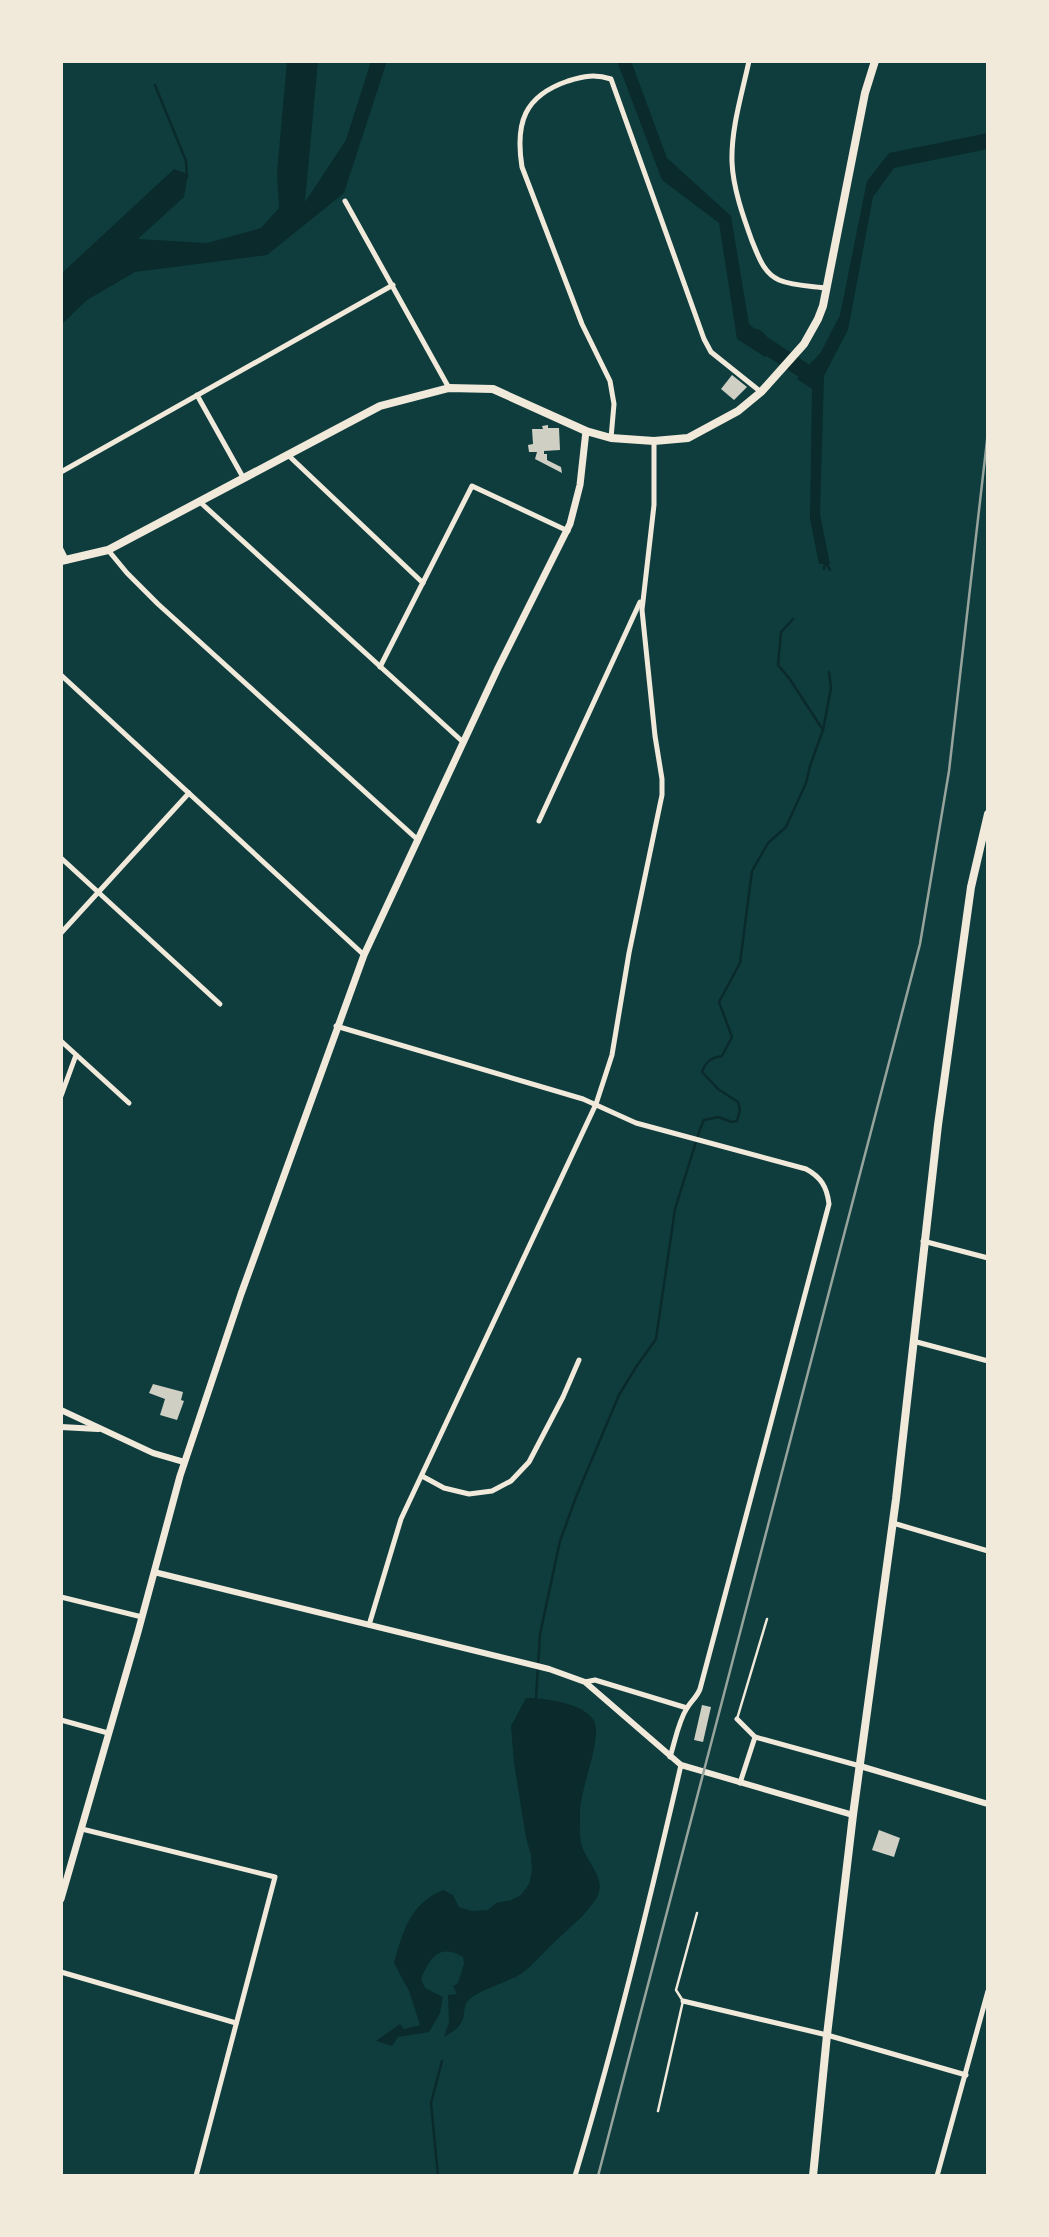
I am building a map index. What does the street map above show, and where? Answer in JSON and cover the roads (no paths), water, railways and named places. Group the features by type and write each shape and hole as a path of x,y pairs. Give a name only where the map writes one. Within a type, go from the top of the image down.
{"main road":[{"path":"64,561 108,550 380,407 449,388 493,389 586,431 611,438 688,438 738,411 761,391 804,344 823,306 864,93 875,61"},
{"path":"61,1899 65,1871 82,1829 184,1462 241,1294 364,955 463,742 568,531 580,485 586,431"},
{"path":"813,2176 853,1815 893,1523 923,1241 961,945 988,814"}],"street":[{"path":"749,61 735,121 732,162 749,233 760,262 770,274 792,283 827,288"},
{"path":"611,438 614,404 610,382 582,324 522,167 518,143 527,107 554,86 581,77 598,75 611,79 704,339 711,352 761,391"},
{"path":"345,201 449,388"},
{"path":"61,472 393,285"},
{"path":"197,395 244,479"},
{"path":"369,1625 401,1519 596,1104 612,1055 629,953 662,795 642,610 654,505 654,440"},
{"path":"288,455 422,583"},
{"path":"380,667 472,486 568,531"},
{"path":"200,502 463,742"},
{"path":"61,549 64,561"},
{"path":"108,550 158,604 418,839"},
{"path":"539,821 643,595"},
{"path":"61,675 364,955"},
{"path":"61,933 189,793"},
{"path":"61,858 220,1004"},
{"path":"337,1026 539,1085 596,1104 636,1124 806,1169 825,1186 829,1204 700,1689 697,1697 687,1707 670,1757"},
{"path":"61,1041 129,1103"},
{"path":"61,1096 76,1055"},
{"path":"923,1241 988,1258"},
{"path":"913,1341 988,1361"},
{"path":"422,1476 444,1488 470,1494 492,1491 511,1481 529,1462 579,1360"},
{"path":"61,1410 159,1455 184,1462"},
{"path":"61,1427 105,1430"},
{"path":"893,1523 988,1551"},
{"path":"154,1572 549,1669 585,1682 681,1765 853,1815"},
{"path":"61,1597 142,1617"},
{"path":"585,1682 595,1680 687,1707"},
{"path":"737,1719 755,1737 988,1804"},
{"path":"61,1720 108,1734"},
{"path":"740,1783 755,1737"},
{"path":"575,2176 598,2101 681,1765"},
{"path":"82,1829 275,1877 196,2176"},
{"path":"61,1972 236,2024"},
{"path":"937,2176 988,1991"},
{"path":"683,2001 827,2035 965,2075"}],"lane":[{"path":"737,1719 767,1619"},
{"path":"658,2111 683,2001 676,1990 697,1913"}],"water":[{"path":"287,61 318,61 305,202 346,140 371,61 387,61 344,193 267,255 135,272 87,300 61,325 61,274 174,169 188,174 184,197 138,239 207,243 261,228 279,208 277,172"},
{"path":"617,61 631,61 667,158 731,216 749,324 775,347 765,357 737,339 719,223 662,180"},
{"path":"988,133 988,149 894,168 873,197 848,330 824,376 820,514 830,564 819,564 810,519 812,389 797,379 821,352 840,315 867,181 889,153"},
{"path":"526,1698 573,1706 594,1721 595,1740 581,1804 580,1839 600,1885 596,1899 579,1919 521,1974 469,2000 460,2025 444,2037 449,2022 448,1995 457,1994 453,1986 458,1983 464,1964 463,1957 455,1953 442,1952 436,1955 421,1979 425,1988 443,1997 440,2013 429,2032 398,2037 392,2046 376,2041 400,2024 404,2029 420,2025 409,1991 394,1963 405,1930 415,1911 443,1890 453,1895 459,1907 472,1911 488,1910 496,1903 521,1895 529,1884 531,1855 514,1763 511,1726"}],"waterway":[{"path":"155,85 186,161 187,177"},
{"path":"756,337 812,376 818,367"},
{"path":"824,569 825,564"},
{"path":"827,564 830,570"},
{"path":"793,619 781,632 778,665 823,730"},
{"path":"536,1698 540,1634 560,1541 619,1395 656,1339 675,1209 700,1129 704,1120 718,1117 737,1121 740,1110 738,1102 718,1089 702,1072 709,1061 722,1056 732,1037 719,1002 740,963 752,871 768,843 786,827 806,783 823,730 831,688 829,672"},
{"path":"438,2176 431,2103 442,2061"}],"railway":[{"path":"598,2176 920,944 949,771 988,432"}]}
